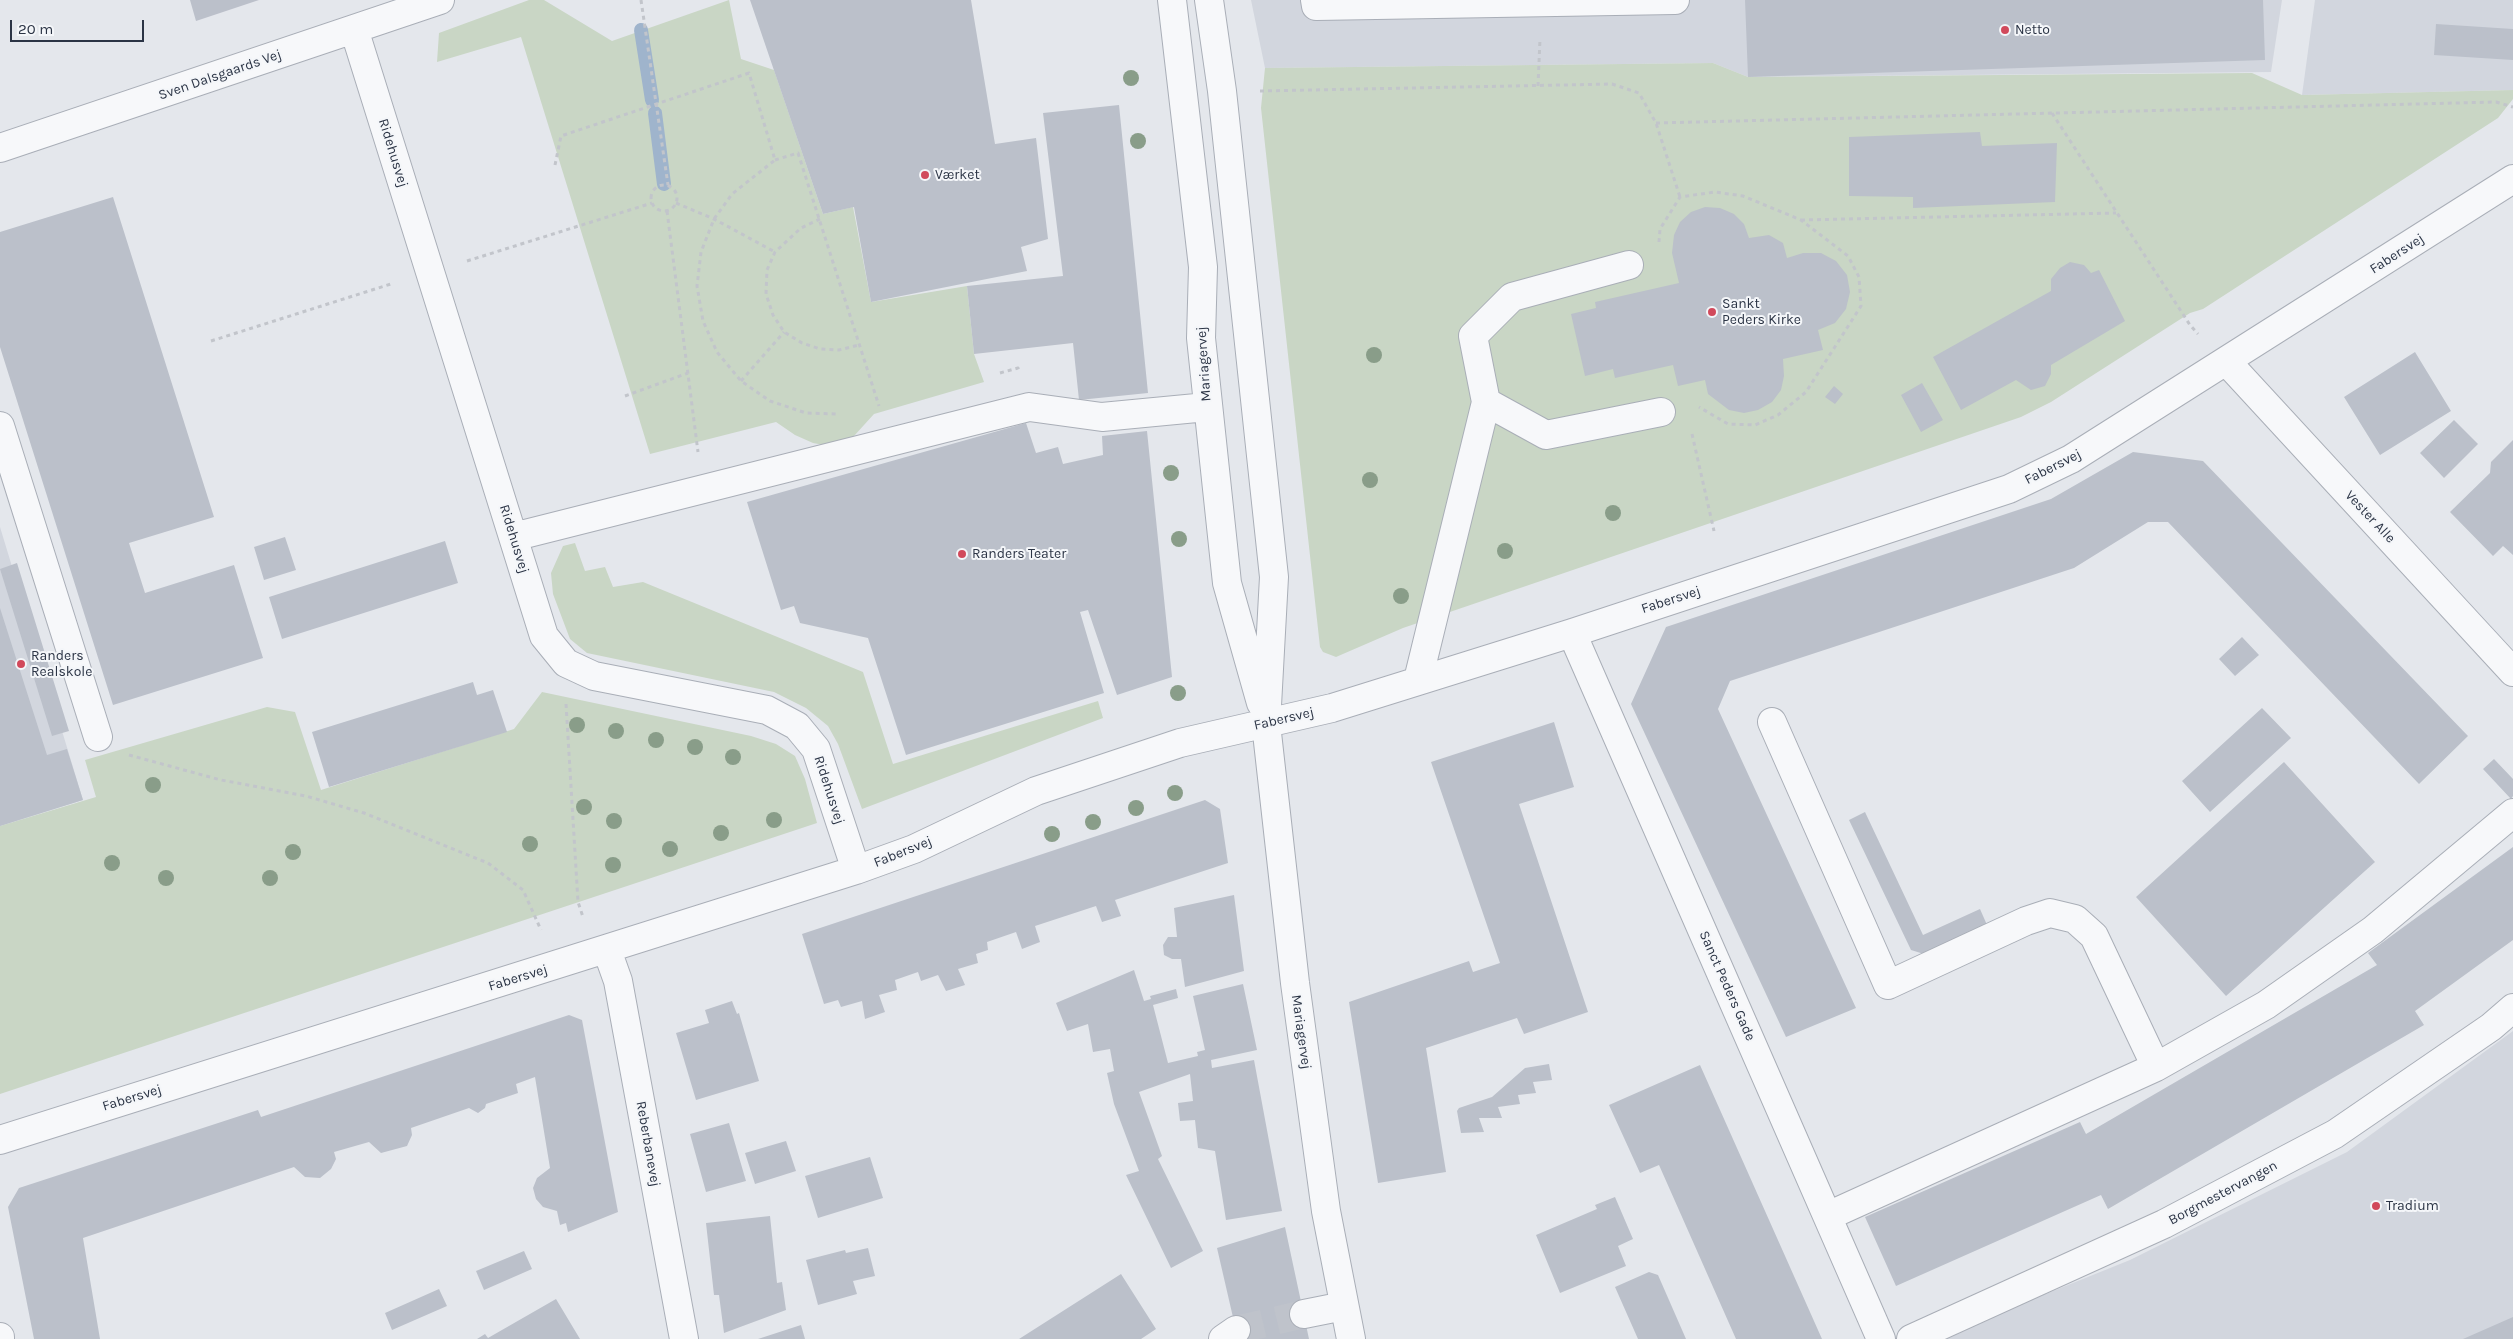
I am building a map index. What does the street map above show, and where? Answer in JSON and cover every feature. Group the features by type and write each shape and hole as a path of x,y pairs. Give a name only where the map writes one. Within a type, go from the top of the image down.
{"street":[{"name":"Sven Dalsgaards Vej","path":"0,148 440,0"},
{"name":"Mariagervej","path":"1210,0 1222,91 1274,577 1266,724 1294,983 1326,1211 1351,1339"},
{"path":"1315,0 1316,6 1675,0"},
{"name":"Mariagervej","path":"1178,1 1203,267 1201,338 1226,583 1266,724"},
{"name":"Ridehusvej","path":"354,29 544,636 566,663 594,676 767,710 797,726 816,749 856,870"},
{"name":"Fabersvej","path":"0,1140 856,870 914,849 1036,791 1180,743 1332,708 1572,633 2009,490 2071,459 2227,362 2513,179"},
{"path":"1418,680 1486,402 1473,336 1512,297 1629,265"},
{"name":"Vester Alle","path":"2227,362 2513,672"},
{"path":"1486,402 1546,436 1673,406"},
{"path":"513,537 1029,407 1102,417 1207,407"},
{"path":"0,426 98,737"},
{"name":"Sanct Peders Gade","path":"1572,633 1881,1339"},
{"path":"1772,722 1888,986 2026,921 2050,913 2075,919 2094,936 2156,1067"},
{"path":"1828,1216 2156,1067 2266,1005 2373,930 2513,813"},
{"name":"Reberbanevej","path":"601,952 618,981 684,1339"},
{"name":"Borgmestervangen","path":"1911,1339 2164,1224 2335,1134 2491,1027 2513,1008"},
{"path":"1304,1314 1344,1306"}],"path":[{"path":"641,0 668,185"},
{"path":"1538,86 1542,3"},
{"path":"554,165 561,136 656,106 749,73 775,160"},
{"path":"1222,91 1612,84 1639,93 1656,123 1680,197"},
{"path":"1656,123 2496,102 2513,107"},
{"path":"2052,113 2190,325 2227,362"},
{"path":"843,415 806,413 770,401 741,382 717,352 703,321 698,286 701,252 714,219 732,194 775,160 798,153 878,406"},
{"path":"668,185 676,190 676,203 667,211 659,210 651,199 656,187 668,185"},
{"path":"1629,265 1657,256 1660,229 1680,197 1715,192 1743,196 1801,220 1848,256 1859,277 1861,306 1806,392 1778,415 1755,425 1728,424 1673,406"},
{"path":"676,203 714,219 775,252"},
{"path":"667,211 703,490"},
{"path":"1801,220 2116,212"},
{"path":"820,219 801,228 775,252 767,270 766,294 773,315 784,332 802,343 820,350 840,350 859,345"},
{"path":"211,341 281,318"},
{"path":"741,382 784,332"},
{"path":"999,373 1018,368 1029,407"},
{"path":"625,396 688,374"},
{"path":"870,408 888,404"},
{"path":"1673,406 1714,531"},
{"path":"576,668 566,697 578,902 601,952"},
{"path":"98,737 139,757 221,780 306,796 364,813 488,863 523,890 558,965"}],"shaded area":[{"path":"1251,0 2282,0 2271,72 1748,77 1713,63 1265,68"},
{"path":"2315,0 2513,0 2513,90 2302,95"},
{"name":"Randers Realskole","path":"0,527 83,800 0,826"},
{"name":"Tradium","path":"2513,1031 2513,1339 1934,1339 2130,1260 2347,1152"}],"green space":[{"path":"529,0 544,0 612,41 729,0 741,59 774,70 823,214 853,207 871,302 967,286 974,354 984,382 874,414 854,436 845,441 824,445 813,443 795,435 776,422 650,454 521,37 437,62 439,33"},
{"path":"1713,63 1748,77 2252,73 2302,95 2513,90 2513,99 2498,118 2203,309 2190,313 2051,402 2021,417 1403,628 1336,657 1323,652 1320,647 1261,108 1265,68"},
{"path":"575,543 585,571 605,567 613,587 643,582 863,672 893,764 1098,701 1103,718 862,809 838,744 828,726 806,708 774,692 587,653 570,639 553,594 551,573 563,546"},
{"path":"542,692 751,736 776,744 795,756 805,779 817,823 0,1094 0,826 96,797 85,760 267,707 295,712 321,790 514,729"}],"building":[{"path":"190,0 259,0 196,21"},
{"name":"Værket","path":"750,0 971,0 995,144 1036,138 1048,239 1021,247 1027,271 871,302 854,207 823,214"},
{"name":"Netto","path":"1745,0 2263,0 2265,60 1748,77"},
{"path":"2436,24 2513,29 2513,60 2434,55"},
{"path":"1119,105 1148,393 1079,400 1073,343 974,354 967,286 1063,276 1043,113"},
{"path":"1980,132 1982,146 2057,143 2055,202 1913,208 1913,197 1849,196 1849,137"},
{"path":"113,197 214,517 129,543 145,593 234,565 263,658 113,705 0,347 0,232"},
{"name":"Sankt Peders Kirke","path":"1705,207 1720,208 1734,214 1744,224 1749,238 1769,235 1783,243 1787,258 1803,253 1821,253 1836,261 1847,275 1850,292 1846,309 1835,323 1818,330 1823,350 1783,359 1784,376 1781,390 1772,402 1758,410 1744,413 1729,410 1708,394 1705,380 1678,386 1673,365 1615,378 1613,369 1585,376 1571,314 1596,308 1595,302 1679,283 1672,253 1674,235 1680,222 1691,212"},
{"path":"2070,262 2084,265 2091,273 2099,270 2125,321 2051,365 2051,374 2045,386 2031,390 2016,380 1961,410 1933,357 2051,291 2051,279 2060,268"},
{"path":"2415,352 2451,411 2380,455 2344,397"},
{"path":"1922,383 1943,420 1921,432 1901,395"},
{"path":"1834,386 1843,394 1835,404 1825,397"},
{"path":"2454,420 2478,444 2444,478 2420,453"},
{"name":"Randers Teater","path":"1026,423 1036,453 1058,447 1063,464 1103,455 1102,436 1147,431 1172,677 1117,695 1088,610 1080,612 1104,693 906,755 868,638 800,623 794,606 781,610 747,502"},
{"path":"2513,440 2513,555 2503,546 2493,556 2450,512 2490,473 2491,462"},
{"path":"2133,452 2203,461 2468,736 2419,784 2168,522 2148,522 2074,568 1730,681 1718,709 1856,1008 1786,1037 1631,704 1666,627 2051,499"},
{"path":"285,537 296,570 264,580 254,547"},
{"path":"445,541 458,583 282,639 269,597"},
{"path":"17,563 69,731 52,736 0,569"},
{"name":"Randers Realskole","path":"0,608 47,755 67,749 83,800 0,826"},
{"path":"2242,637 2259,655 2235,676 2219,659"},
{"path":"473,682 477,695 493,690 507,732 329,787 312,732"},
{"path":"2262,708 2291,738 2210,812 2182,781"},
{"path":"1554,722 1574,787 1519,804 1588,1012 1524,1034 1517,1018 1426,1048 1446,1172 1378,1183 1349,1002 1469,961 1473,972 1500,963 1431,762"},
{"path":"2494,759 2513,779 2513,796 2511,799 2483,769"},
{"path":"2284,762 2375,862 2226,996 2136,897"},
{"path":"1205,800 1220,809 1228,863 1115,900 1121,916 1102,922 1096,906 1035,926 1040,942 1022,949 1016,932 987,942 988,950 976,954 978,963 958,969 965,985 946,991 938,975 921,981 918,972 895,980 897,990 879,995 885,1012 865,1019 862,1001 841,1007 838,1000 824,1004 802,934"},
{"path":"1865,812 1923,935 1980,909 1987,925 1924,954 1911,950 1849,820"},
{"path":"2513,847 2513,940 2415,1011 2424,1025 2108,1209 2101,1195 1896,1286 1865,1217 2080,1122 2086,1134 2377,965 2368,953"},
{"path":"1234,895 1244,971 1185,987 1181,959 1172,959 1164,955 1163,945 1168,937 1177,937 1174,908"},
{"path":"1134,970 1144,1001 1151,999 1150,996 1176,989 1178,998 1153,1005 1168,1063 1198,1056 1197,1052 1205,1050 1193,996 1243,984 1257,1050 1211,1060 1212,1068 1254,1060 1282,1211 1226,1220 1215,1151 1198,1148 1195,1120 1180,1121 1178,1103 1193,1101 1190,1074 1139,1092 1162,1156 1158,1159 1203,1251 1171,1268 1126,1175 1139,1171 1114,1104 1107,1073 1114,1071 1110,1049 1093,1052 1088,1024 1067,1031 1056,1003"},
{"path":"732,1001 737,1014 739,1013 759,1081 696,1100 676,1033 709,1023 705,1010"},
{"path":"569,1015 582,1020 618,1212 568,1232 566,1223 560,1225 557,1211 543,1207 536,1199 533,1188 537,1178 550,1168 535,1077 516,1084 518,1093 486,1104 485,1108 478,1113 469,1108 411,1128 412,1135 407,1146 381,1153 369,1142 334,1152 336,1159 331,1169 320,1178 305,1177 294,1167 83,1238 100,1339 34,1339 8,1207 19,1188 258,1110 261,1117"},
{"path":"1549,1064 1552,1080 1533,1082 1536,1093 1518,1095 1520,1104 1498,1107 1502,1118 1479,1118 1484,1132 1461,1133 1457,1111 1459,1108 1492,1097 1525,1068"},
{"path":"1700,1065 1822,1339 1736,1339 1659,1165 1640,1173 1609,1105"},
{"path":"729,1123 746,1181 706,1192 690,1134"},
{"path":"786,1141 796,1171 755,1184 745,1153"},
{"path":"870,1157 883,1198 818,1218 805,1176"},
{"path":"1615,1197 1633,1239 1618,1246 1626,1266 1560,1293 1536,1235 1597,1209 1595,1205"},
{"path":"770,1216 777,1283 782,1282 786,1310 724,1333 719,1295 714,1295 706,1223"},
{"path":"1285,1227 1309,1339 1238,1339 1217,1248"},
{"path":"868,1248 875,1276 853,1281 857,1294 818,1305 806,1260 845,1250 846,1253"},
{"path":"524,1251 532,1269 484,1290 476,1271"},
{"path":"1649,1272 1658,1275 1686,1339 1638,1339 1615,1287"},
{"path":"1121,1274 1156,1329 1141,1339 1019,1339"},
{"path":"439,1289 447,1306 392,1330 385,1313"},
{"path":"556,1299 580,1339 477,1339 485,1334 488,1338"},
{"path":"2513,1317 2513,1339 2463,1339"},
{"path":"801,1325 805,1339 758,1339"}],"waterway":[{"path":"641,30 652,100"},
{"path":"655,113 664,184"}],"tunnel":[{"path":"1236,1330 1304,1314"}],"place":[{"name":"Netto","path":"2005,30"},
{"name":"Værket","path":"925,175"},
{"name":"Sankt Peders Kirke","path":"1712,312"},
{"name":"Randers Teater","path":"962,554"},
{"name":"Randers Realskole","path":"21,664"},
{"name":"Tradium","path":"2376,1206"}]}
